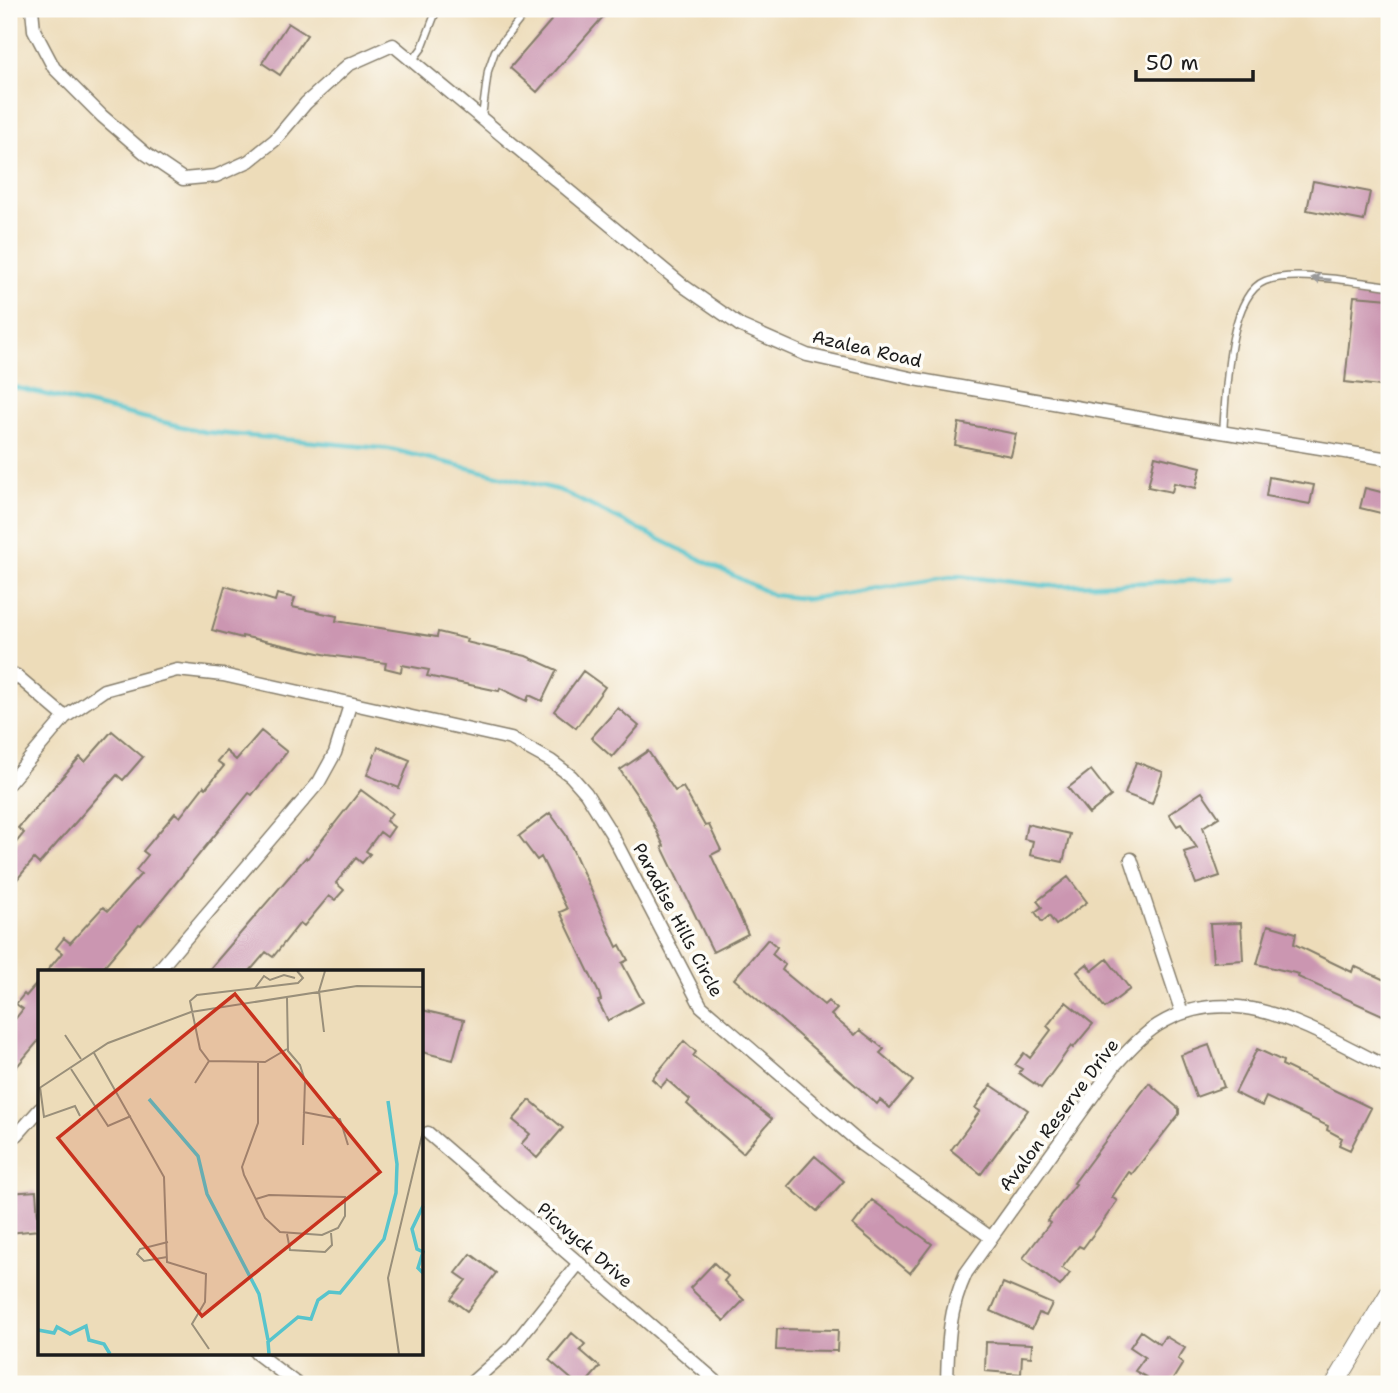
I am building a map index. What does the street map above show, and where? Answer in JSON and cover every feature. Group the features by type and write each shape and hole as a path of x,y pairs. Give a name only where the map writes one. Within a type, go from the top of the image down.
{"main road":[{"path":"1335,1384 1389,1294"}],"street":[{"name":"Azalea Road","path":"32,9 34,30 54,68 102,116 146,154 183,179 216,176 249,161 275,140 306,103 348,65 393,44 685,287 741,326 807,355 915,379 1389,459"},
{"name":"Paradise Hills Circle","path":"9,783 65,717 104,690 177,670 223,675 511,739 536,751 571,776 592,801 701,1006 862,1145 990,1237"},
{"path":"9,672 65,717"},
{"path":"159,970 319,782 335,753 350,705"},
{"path":"1132,859 1182,1013"},
{"name":"Avalon Reserve Drive","path":"947,1384 948,1326 955,1297 966,1273 1115,1065 1147,1034 1182,1013 1220,1006 1251,1008 1278,1014 1389,1068"},
{"path":"9,1128 17,1135 38,1111"},
{"name":"Picwyck Drive","path":"428,1133 719,1384"},
{"path":"470,1384 512,1347 579,1263"},
{"path":"257,1354 297,1384"}],"lane":[{"path":"412,61 422,48 437,9"},
{"path":"482,119 488,71 495,51 528,9"},
{"path":"1223,433 1231,348 1238,316 1250,294 1263,281 1314,278 1389,286"}],"building":[{"path":"561,9 610,9 537,92 510,68"},
{"path":"288,23 307,35 280,75 262,63"},
{"path":"1313,181 1370,192 1364,221 1307,210"},
{"path":"1354,296 1389,299 1389,387 1345,382"},
{"path":"959,423 1016,434 1011,456 955,445"},
{"path":"1155,456 1201,467 1196,488 1174,483 1172,492 1148,487"},
{"path":"1269,477 1314,485 1310,504 1266,496"},
{"path":"1365,488 1389,494 1389,515 1360,508"},
{"path":"225,586 275,601 277,594 295,598 292,607 337,616 336,621 437,637 438,632 467,639 466,642 526,656 557,670 542,701 529,695 527,701 500,688 499,691 427,676 429,670 402,665 401,672 385,668 386,663 242,638 212,630"},
{"path":"583,671 605,687 576,728 554,711"},
{"path":"618,708 639,726 612,757 591,738"},
{"path":"112,731 143,757 123,780 117,775 39,864 34,859 9,889 9,851 24,833 18,828 80,757 85,762"},
{"path":"261,731 287,752 252,795 249,793 141,926 139,925 101,970 48,970 62,953 56,948 64,938 70,943 103,907 108,911 141,874 136,870 148,855 143,851 175,813 180,817 204,786 206,788 224,766 217,761 226,751 236,760"},
{"path":"378,747 410,760 399,788 367,775"},
{"path":"648,751 675,791 683,787 705,826 709,825 721,850 711,855 748,934 713,952 645,807 620,770"},
{"path":"1136,762 1163,772 1152,804 1125,794"},
{"path":"1091,770 1111,796 1089,814 1068,788"},
{"path":"361,790 392,813 386,821 394,827 387,837 380,832 366,851 370,854 362,863 356,858 336,883 344,890 335,900 329,896 304,926 300,923 273,957 266,952 251,970 209,970 306,857 307,859"},
{"path":"1202,792 1219,817 1203,827 1220,876 1196,884 1184,852 1197,848 1181,824 1177,826 1169,814"},
{"path":"550,813 566,835 617,947 620,945 628,960 622,963 643,1002 608,1021 598,1001 601,1000 599,993 560,912 567,909 541,857 537,860 519,836"},
{"path":"1027,824 1070,834 1063,862 1030,855 1033,841 1024,839"},
{"path":"1068,877 1087,902 1056,925 1049,916 1042,922 1035,912 1042,907 1037,901"},
{"path":"1241,923 1243,960 1213,962 1210,924"},
{"path":"1268,925 1296,933 1294,944 1352,972 1354,966 1389,982 1389,1018 1298,977 1299,974 1257,964"},
{"path":"768,939 777,947 772,954 785,965 782,970 824,1005 828,1001 837,1009 831,1015 855,1035 860,1030 884,1049 880,1053 913,1081 890,1108 880,1100 877,1104 734,979"},
{"path":"1107,959 1130,989 1105,1008 1077,972 1087,964 1092,971"},
{"path":"38,982 38,1041 9,1076 9,1027 23,1009 16,1004 24,994 26,996"},
{"path":"1066,1002 1093,1024 1073,1048 1071,1046 1041,1088 1019,1073 1022,1069 1015,1065 1024,1053 1030,1058 1051,1030 1047,1026"},
{"path":"424,1010 464,1020 453,1060 424,1053"},
{"path":"684,1041 696,1052 693,1056 772,1119 743,1153 687,1104 690,1100 667,1080 661,1087 652,1079"},
{"path":"1209,1045 1224,1087 1196,1097 1181,1055"},
{"path":"1257,1049 1283,1061 1282,1065 1371,1108 1350,1150 1339,1145 1342,1138 1327,1130 1328,1126 1266,1097 1262,1106 1235,1093"},
{"path":"1149,1083 1179,1109 1179,1114 1132,1174 1129,1172 1112,1197 1117,1201 1101,1224 1083,1248 1079,1246 1062,1268 1070,1273 1060,1286 1023,1258 1050,1223 1047,1221 1076,1184 1074,1183"},
{"path":"991,1085 1028,1110 981,1174 951,1150 980,1111 975,1108"},
{"path":"530,1100 563,1128 537,1158 521,1144 530,1134 513,1120"},
{"path":"815,1156 844,1181 817,1211 788,1186"},
{"path":"36,1191 38,1230 9,1233 9,1193"},
{"path":"872,1200 932,1244 910,1273 853,1225"},
{"path":"471,1254 496,1273 467,1311 451,1299 466,1280 456,1273"},
{"path":"714,1263 728,1276 724,1281 744,1300 724,1321 690,1288"},
{"path":"1003,1283 1052,1304 1046,1316 1039,1313 1032,1329 991,1311"},
{"path":"777,1329 838,1330 837,1351 776,1350"},
{"path":"1141,1331 1160,1344 1165,1336 1185,1348 1178,1359 1183,1363 1170,1384 1141,1384 1146,1377 1135,1371 1145,1357 1130,1347"},
{"path":"572,1333 585,1344 580,1350 600,1367 585,1384 577,1384 549,1360"},
{"path":"986,1342 1032,1344 1031,1357 1022,1356 1021,1374 985,1371"}],"waterway":[{"path":"9,386 205,432 390,449 559,490 773,595 807,599 958,576 1048,586 1235,579"}]}
